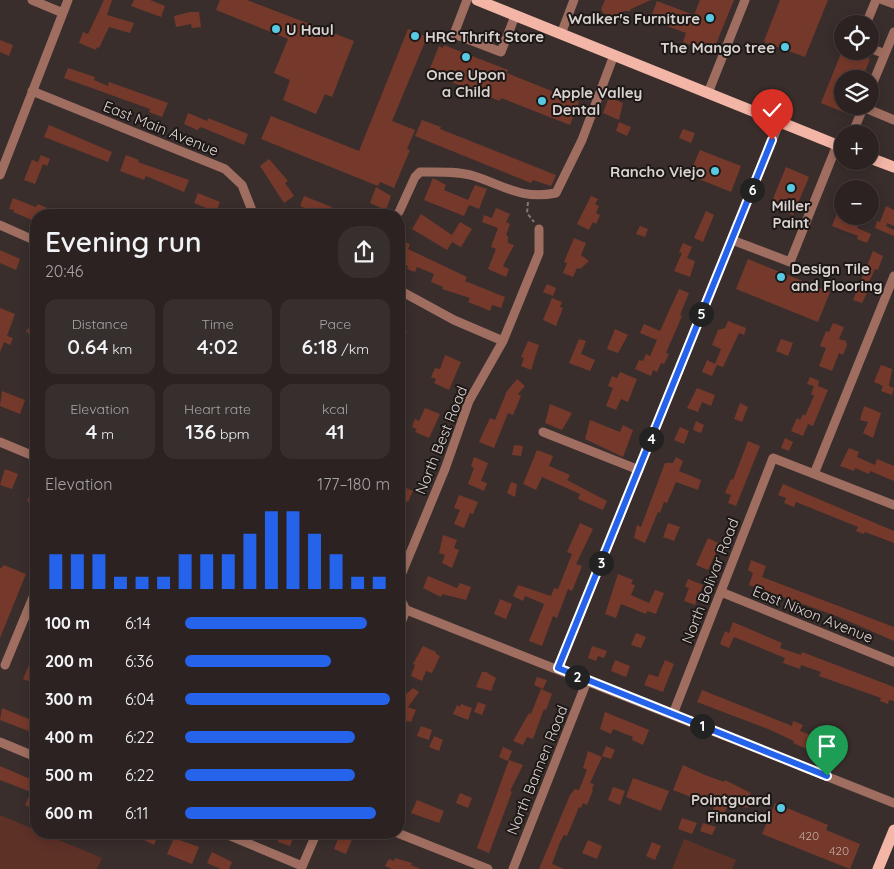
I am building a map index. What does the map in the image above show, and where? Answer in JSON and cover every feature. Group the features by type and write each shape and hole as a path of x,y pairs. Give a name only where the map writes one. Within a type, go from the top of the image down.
{"main road":[{"path":"477,0 500,4 515,16 834,144"},
{"path":"879,161 894,167"},
{"path":"878,869 894,830"}],"street":[{"path":"32,0 63,13"},
{"path":"0,175 68,0"},
{"path":"467,0 454,34 500,52 515,16"},
{"path":"561,34 574,0"},
{"path":"708,92 745,0"},
{"path":"870,15 876,0"},
{"path":"884,0 894,4"},
{"path":"878,70 894,32"},
{"path":"879,52 885,54"},
{"path":"400,209 415,177 420,172 472,176 519,194 544,196 556,193 582,140 614,56"},
{"name":"East Main Avenue","path":"32,91 225,169 242,185 252,209"},
{"path":"879,114 894,120"},
{"path":"558,668 780,121"},
{"path":"732,240 790,262 834,160"},
{"path":"0,225 30,238"},
{"name":"North Best Road","path":"405,566 445,469 469,401 504,341 539,253 539,229"},
{"path":"894,276 814,474 894,506"},
{"path":"405,293 454,320 504,341"},
{"path":"544,432 638,470"},
{"path":"0,442 30,454"},
{"name":"North Bolivar Road","path":"673,714 773,458 814,474"},
{"name":"East Nixon Avenue","path":"721,592 894,662"},
{"path":"5,665 30,605"},
{"path":"405,609 558,668 894,803"},
{"name":"North Bannen Road","path":"513,869 587,681"},
{"path":"0,742 30,754"},
{"path":"405,836 488,869"},
{"path":"237,839 302,867 314,839"}],"path":[{"path":"529,195 527,213 539,229"}],"shaded area":[{"path":"0,815 30,828 30,839 56,839 102,858 97,869 0,869"},
{"path":"684,839 736,860 732,869 672,869"}],"building":[{"path":"104,0 112,0 107,15 134,23 130,33 109,27 99,48 97,47 96,50 79,43 83,32 88,34"},
{"path":"134,0 150,0 165,6 161,17 131,6"},
{"path":"220,0 247,0 354,41 332,97 325,94 316,114 283,100 290,80 274,73 288,39 216,10"},
{"path":"605,0 651,0 613,17 603,13 601,9"},
{"name":"Walker's Furniture","path":"700,0 734,0 712,54 683,42 686,33 656,22 657,19 651,17 657,1 694,15"},
{"path":"780,0 828,0 805,57 764,41"},
{"path":"199,12 201,27 192,28 191,24 176,27 174,16"},
{"path":"408,29 427,37 392,121 415,130 407,149 410,150 394,188 380,182 378,186 261,139 271,116 359,151"},
{"path":"0,40 13,45 9,56 0,52"},
{"path":"444,45 508,70 507,73 579,102 570,125 501,98 500,101 428,73 439,46 443,48"},
{"path":"838,60 870,60 866,70 834,70"},
{"path":"68,68 95,77 94,80 108,86 109,82 168,103 162,117 149,112 150,109 64,78"},
{"path":"834,71 834,108 821,103"},
{"path":"609,97 623,103 619,120 603,113"},
{"path":"188,113 207,121 208,118 248,134 244,145 201,127 197,130 184,124"},
{"path":"422,120 556,175 553,182 551,186 533,180 531,183 415,136"},
{"path":"619,122 631,127 627,136 616,131"},
{"path":"49,125 112,152 108,162 44,137"},
{"path":"683,129 695,133 691,143 679,138"},
{"name":"Rancho Viejo","path":"700,150 741,166 731,192 689,175"},
{"path":"41,155 50,159 47,166 38,162"},
{"path":"126,155 139,160 138,162 189,180 184,192 146,176 144,180 120,171"},
{"path":"269,159 288,181 285,183 294,196 284,203 260,166"},
{"path":"32,160 43,164 35,184 24,180"},
{"name":"Miller Paint","path":"786,167 809,177 793,215 770,206"},
{"path":"433,178 446,185 444,190 468,200 475,185 487,189 479,209 469,205 464,216 424,200"},
{"path":"376,187 391,196 386,209 370,203"},
{"path":"198,193 220,202 217,209 209,209 194,203"},
{"path":"304,196 332,207 331,209 306,209 300,206"},
{"path":"591,196 598,199 595,204 599,206 596,213 600,215 596,224 593,222 589,230 577,224"},
{"path":"13,198 36,207 38,204 47,208 30,209 30,219 9,209"},
{"path":"886,206 894,210 894,226 887,223 886,226 894,230 894,236 875,228 880,222"},
{"path":"496,208 510,214 506,222 510,224 506,235 508,236 508,243 514,245 503,266 509,269 506,277 488,269 496,249 491,247 498,228 482,222 484,215 492,218"},
{"path":"706,211 714,215 703,242 694,238"},
{"path":"421,214 452,235 460,222 472,229 461,247 452,242 447,250 412,229"},
{"path":"834,221 834,225 858,225 857,228 871,234 867,243 857,239 858,236 832,226"},
{"path":"640,226 648,229 645,237 636,234"},
{"path":"574,238 586,243 581,255 589,261 580,269 577,268 573,277 563,273 567,263 564,262"},
{"path":"405,242 410,244 408,249 467,277 465,281 505,297 501,308 492,305 490,311 468,302 470,298 442,289 443,287 431,282 434,274 417,267 415,272 407,269 408,266 405,265"},
{"path":"683,243 692,247 687,258 695,261 690,277 674,271 682,253 679,252"},
{"path":"0,250 20,259 16,270 0,263"},
{"path":"873,251 883,256 878,270 875,269 868,284 871,285 862,303 853,300"},
{"path":"748,259 830,292 818,322 736,289"},
{"path":"547,284 556,288 553,296 543,292"},
{"path":"679,289 689,293 680,315 682,316 666,353 669,354 664,364 661,363 657,372 653,370 651,376 635,369 639,360 643,361 646,354 650,356 657,340 640,333 644,324 660,331"},
{"path":"552,298 562,302 560,307 563,308 556,326 543,320"},
{"path":"0,308 15,314 7,336 13,338 10,345 4,342 0,352"},
{"path":"728,321 746,328 744,335 739,333 723,367 717,365 712,376 702,372 707,360 715,364 721,349 712,345 718,330 725,328"},
{"path":"833,323 844,327 839,339 846,341 847,345 843,355 839,353 832,371 819,366 826,348 820,346 826,331 829,332"},
{"path":"30,327 30,335 26,331"},
{"path":"615,329 628,335 618,353 607,349"},
{"path":"579,339 586,341 581,354 595,360 590,371 569,363"},
{"path":"781,339 793,343 788,356 776,351"},
{"path":"528,341 539,345 531,370 521,366 524,358 521,357"},
{"path":"445,355 461,362 449,390 434,383 436,379 431,377 435,368 440,369"},
{"path":"881,365 892,369 889,386 894,388 892,395 881,391 883,386 874,382"},
{"path":"620,372 637,379 628,402 621,399 616,410 606,406 613,388 608,386 612,376 617,378"},
{"path":"810,377 819,381 818,386 828,390 813,426 808,424 803,436 791,431 797,418 800,420 803,414 805,416 814,396 811,394 814,386 807,384"},
{"path":"517,379 525,386 518,394 521,396 513,415 508,413 494,448 479,442 490,418 495,420 507,391"},
{"path":"697,388 715,395 711,406 702,402 698,412 687,408"},
{"path":"2,391 25,400 20,414 0,406"},
{"path":"740,403 748,407 742,422 734,419"},
{"path":"550,404 572,413 562,430 545,423"},
{"path":"864,406 881,413 873,438 863,433 868,422 860,420"},
{"path":"425,408 440,414 429,438 415,432 417,429 412,427 415,419 419,421"},
{"path":"590,420 620,432 623,425 633,430 623,457 585,439"},
{"path":"696,421 704,425 701,433 693,430"},
{"path":"680,427 689,431 684,444 674,440"},
{"path":"785,438 793,442 789,451 781,448"},
{"path":"748,441 760,446 736,506 728,503 731,495 725,493 731,479 733,480"},
{"path":"514,445 523,446 521,456 512,455"},
{"path":"849,448 859,452 857,457 875,465 877,459 894,466 894,481 870,471 869,474 855,468 854,471 840,466"},
{"path":"537,450 553,456 549,466 570,475 567,480 607,501 603,510 578,499 580,494 542,477 536,490 523,484"},
{"path":"474,457 488,463 481,481 487,483 484,491 468,484 474,468 471,466"},
{"path":"676,457 683,461 679,471 701,480 698,490 676,482 667,503 664,502 660,513 658,512 645,543 634,538 637,525 641,527 665,463 673,463"},
{"path":"5,469 18,474 12,489 0,485"},
{"path":"511,482 517,484 515,497 507,493"},
{"path":"783,484 894,531 894,543 865,532 864,534 856,531 858,527 796,502 794,507 784,503 786,498 778,495"},
{"path":"405,488 413,491 408,502 405,501"},
{"path":"459,495 478,502 473,514 470,513 464,528 454,524 460,510 454,508"},
{"path":"580,523 593,529 576,564 582,566 572,591 568,589 557,618 553,616 542,646 529,641 544,604 525,596 523,601 513,596 518,585 551,596 554,588 558,589 572,554 567,552"},
{"path":"668,523 680,527 674,541 663,537"},
{"path":"443,535 457,540 454,548 459,550 452,568 442,563 445,555 439,553"},
{"path":"708,538 720,544 708,570 696,565"},
{"path":"751,560 766,566 762,577 894,627 894,641 839,617 749,585 753,573 748,570"},
{"path":"4,565 26,574 0,638 0,569"},
{"path":"618,574 633,580 631,584 635,585 631,595 649,603 655,590 664,593 656,614 647,611 646,614 621,604 616,618 605,614"},
{"path":"428,576 457,588 460,583 471,587 466,600 442,594 441,597 423,588"},
{"path":"688,579 703,585 695,605 684,601 689,588 685,587"},
{"path":"500,599 512,604 506,619 494,614"},
{"path":"733,622 782,643 780,648 801,655 802,652 894,687 894,701 889,700 888,704 880,701 881,698 819,676 821,672 801,665 800,669 783,663 785,658 734,637 729,648 720,644 725,631 729,633"},
{"path":"636,633 646,637 641,648 631,645"},
{"path":"423,646 440,656 432,673 426,671 422,681 411,676 415,665 413,664"},
{"path":"592,646 607,651 604,658 598,656 596,661 588,658"},
{"path":"615,660 630,666 626,677 611,671"},
{"path":"665,660 674,664 663,692 644,685 649,674 658,677"},
{"path":"30,662 30,682 23,679"},
{"path":"482,672 486,672 496,678 491,691 476,687"},
{"path":"537,677 547,680 543,689 534,685"},
{"path":"413,688 419,692 408,707 416,710 411,722 407,721 405,726 405,695"},
{"path":"541,689 552,694 546,710 544,709 533,739 527,737 523,745 513,741 529,713 531,714"},
{"path":"702,690 792,726 793,721 803,725 800,731 848,749 843,760 802,747 793,743 794,741 768,729 697,702"},
{"path":"478,702 486,705 482,715 474,712"},
{"path":"461,704 472,708 468,720 453,714 457,705 460,707"},
{"path":"2,708 30,720 30,732 0,720"},
{"path":"605,712 649,730 643,745 632,740 633,737 613,729 611,734 600,729"},
{"path":"421,726 432,730 429,740 417,736"},
{"path":"434,736 443,740 439,751 429,747"},
{"path":"606,746 615,750 611,759 602,756"},
{"path":"503,747 512,751 508,761 499,757"},
{"path":"588,751 602,757 590,783 594,784 587,805 583,803 581,808 579,807 567,836 564,835 560,842 552,864 564,869 539,869 570,795 575,789 579,790 587,770 583,768"},
{"path":"509,760 523,765 510,791 512,792 489,853 477,848"},
{"path":"683,765 724,782 725,780 751,793 750,795 754,796 750,806 747,808 739,805 738,807 729,803 724,814 713,809 714,806 673,790"},
{"path":"0,766 30,779 30,792 0,780"},
{"path":"633,778 669,791 661,811 626,797"},
{"path":"613,787 625,791 620,805 608,800"},
{"path":"460,793 472,798 468,808 456,803"},
{"path":"30,794 30,807 25,805"},
{"path":"417,800 444,811 439,823 411,813"},
{"path":"775,803 828,825 826,830 860,844 850,869 762,834"},
{"path":"682,818 697,823 692,834 678,829"},
{"path":"703,823 716,827 712,835 700,831"},
{"path":"142,839 156,839 154,845"},
{"path":"174,839 199,847 192,864 167,854"},
{"path":"278,839 292,839 290,846 278,842"},
{"path":"338,839 352,839 346,854 334,849"},
{"path":"588,840 602,846 597,859 582,853"},
{"path":"652,842 661,846 655,860 646,856"},
{"path":"212,852 232,862 229,869 221,869 207,863"},
{"path":"395,858 412,863 411,865 421,869 392,869 385,866 389,859 394,861"}],"place":[{"name":"Walker's Furniture","path":"710,18"},
{"name":"U Haul","path":"276,29"},
{"name":"HRC Thrift Store","path":"415,36"},
{"name":"The Mango tree","path":"785,47"},
{"name":"Once Upon a Child","path":"466,57"},
{"name":"Apple Valley Dental","path":"542,101"},
{"name":"Rancho Viejo","path":"715,171"},
{"name":"Miller Paint","path":"791,188"},
{"name":"Design Tile and Flooring","path":"781,277"},
{"name":"Pointguard Financial","path":"781,808"}],"route":[{"path":"772,140 558,668 827,776"}]}
